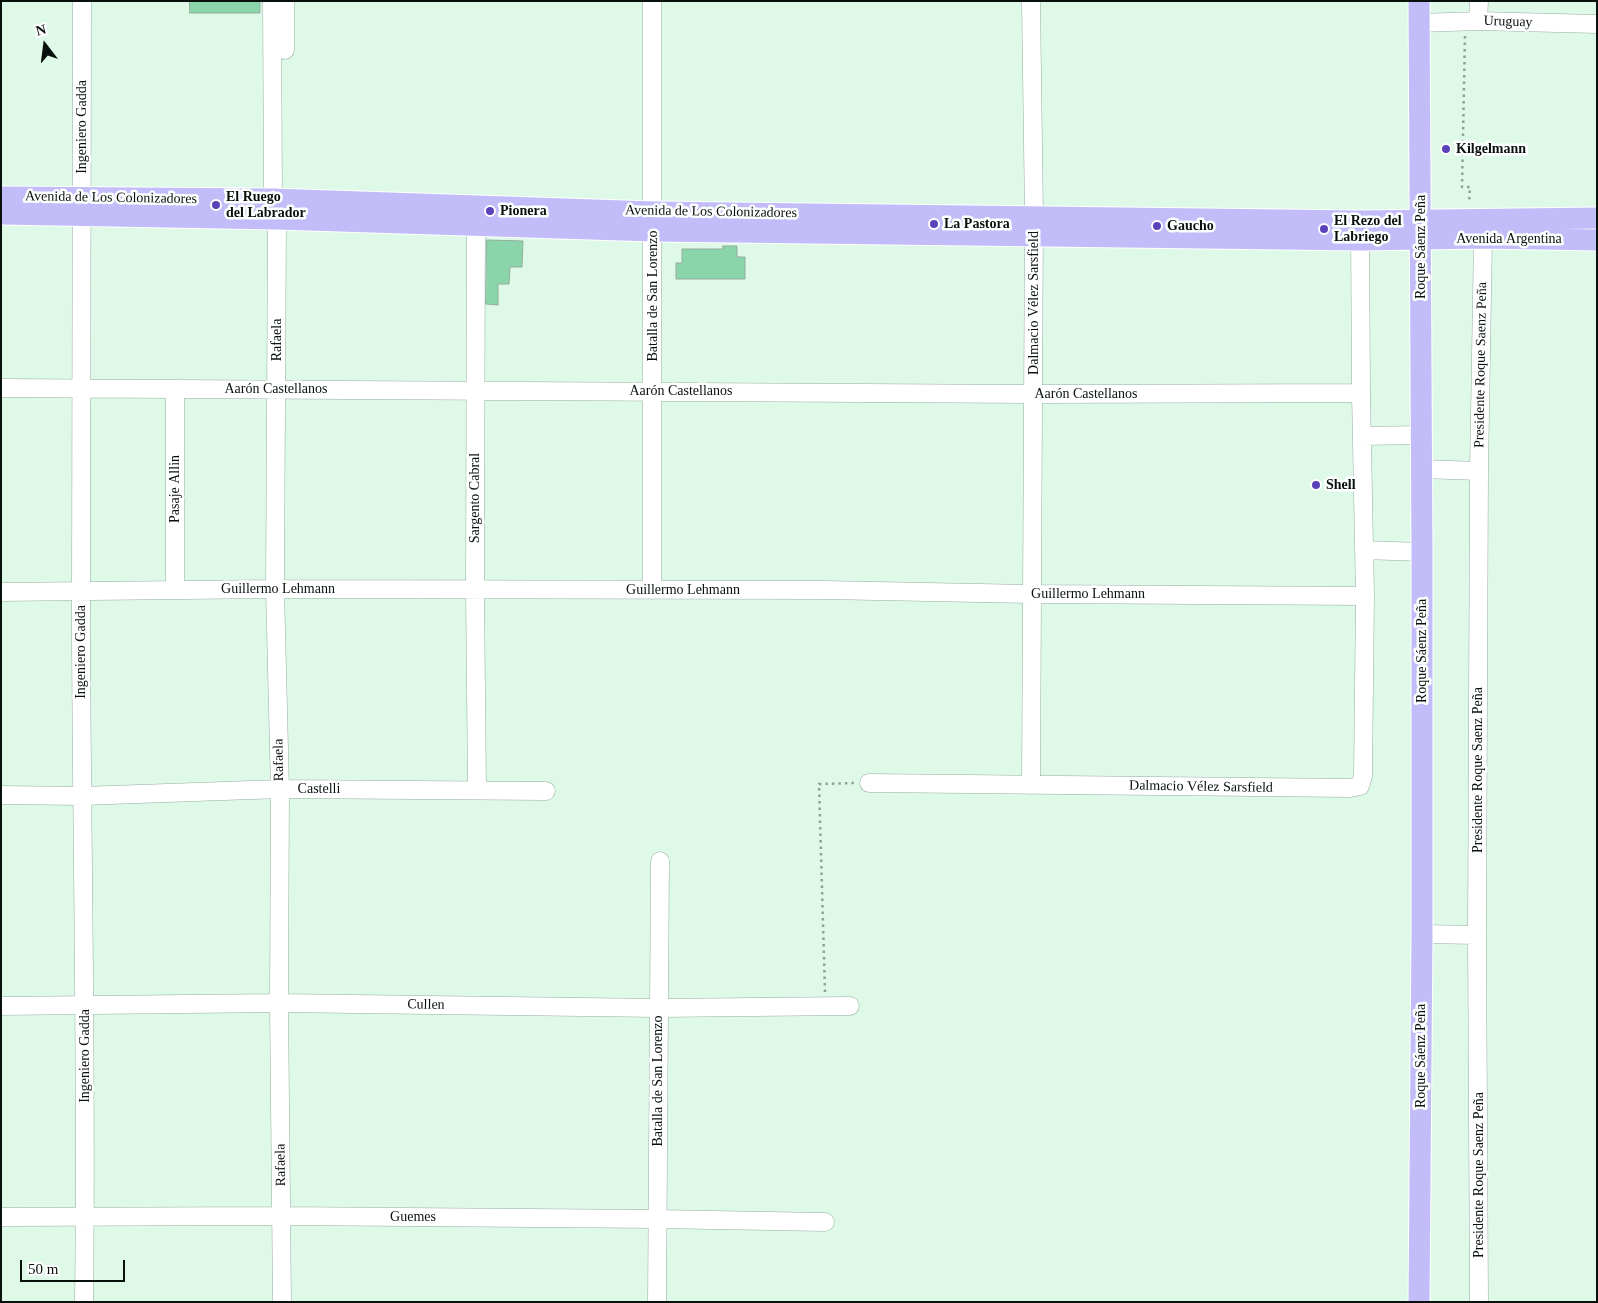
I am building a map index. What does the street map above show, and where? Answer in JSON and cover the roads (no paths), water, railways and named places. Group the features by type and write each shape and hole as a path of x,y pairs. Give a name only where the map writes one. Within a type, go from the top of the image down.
{"main road":[{"name":"Roque Sáenz Peña","path":"1419,1302 1422,934 1420,1"},
{"name":"Avenida de Los Colonizadores","path":"1,196 83,206"},
{"name":"Avenida de Los Colonizadores","path":"1,214 83,206 278,206 476,216 653,221 1361,230 1421,229"},
{"name":"Avenida Argentina","path":"1421,229 1597,218"},
{"name":"Avenida Argentina","path":"1421,229 1483,238 1597,240"}],"street":[{"name":"Ingeniero Gadda","path":"82,1 81,591 86,1215 84,1302"},
{"name":"Rafaela","path":"272,1 278,206"},
{"name":"Rafaela","path":"282,1302 279,1003 280,790 275,589 278,206 284,1"},
{"name":"Batalla de San Lorenzo","path":"652,1 652,590"},
{"name":"Dalmacio Vélez Sarsfield","path":"1031,1 1034,226 1031,785"},
{"path":"1478,21 1479,1"},
{"name":"Uruguay","path":"1420,23 1478,21 1597,24"},
{"name":"Sargento Cabral","path":"476,216 475,590 477,790"},
{"path":"1361,230 1361,393 1365,596"},
{"name":"Presidente Roque Saenz Peña","path":"1479,1302 1479,471 1483,238"},
{"name":"Aarón Castellanos","path":"1,388 1034,394 1361,393"},
{"name":"Pasaje Allin","path":"175,389 175,590"},
{"path":"1362,436 1422,435"},
{"path":"1422,469 1479,471"},
{"path":"1364,550 1422,552"},
{"name":"Guillermo Lehmann","path":"1,592 275,589 824,590 1031,594 1365,596"},
{"name":"Dalmacio Vélez Sarsfield","path":"869,783 1350,788 1360,786 1363,776 1365,596"},
{"name":"Castelli","path":"1,795 82,796 280,790 546,791"},
{"name":"Batalla de San Lorenzo","path":"657,1302 660,861"},
{"path":"1422,934 1478,935"},
{"name":"Cullen","path":"1,1006 85,1007 279,1003 658,1008 850,1006"},
{"name":"Guemes","path":"1,1217 86,1215 657,1218 824,1222"}],"place":[{"name":"Kilgelmann","path":"1446,149"},
{"name":"El Ruego del Labrador","path":"216,205"},
{"name":"Pionera","path":"490,211"},
{"name":"La Pastora","path":"934,224"},
{"name":"Gaucho","path":"1157,226"},
{"name":"El Rezo del Labriego","path":"1324,229"},
{"name":"Shell","path":"1316,485"}]}
